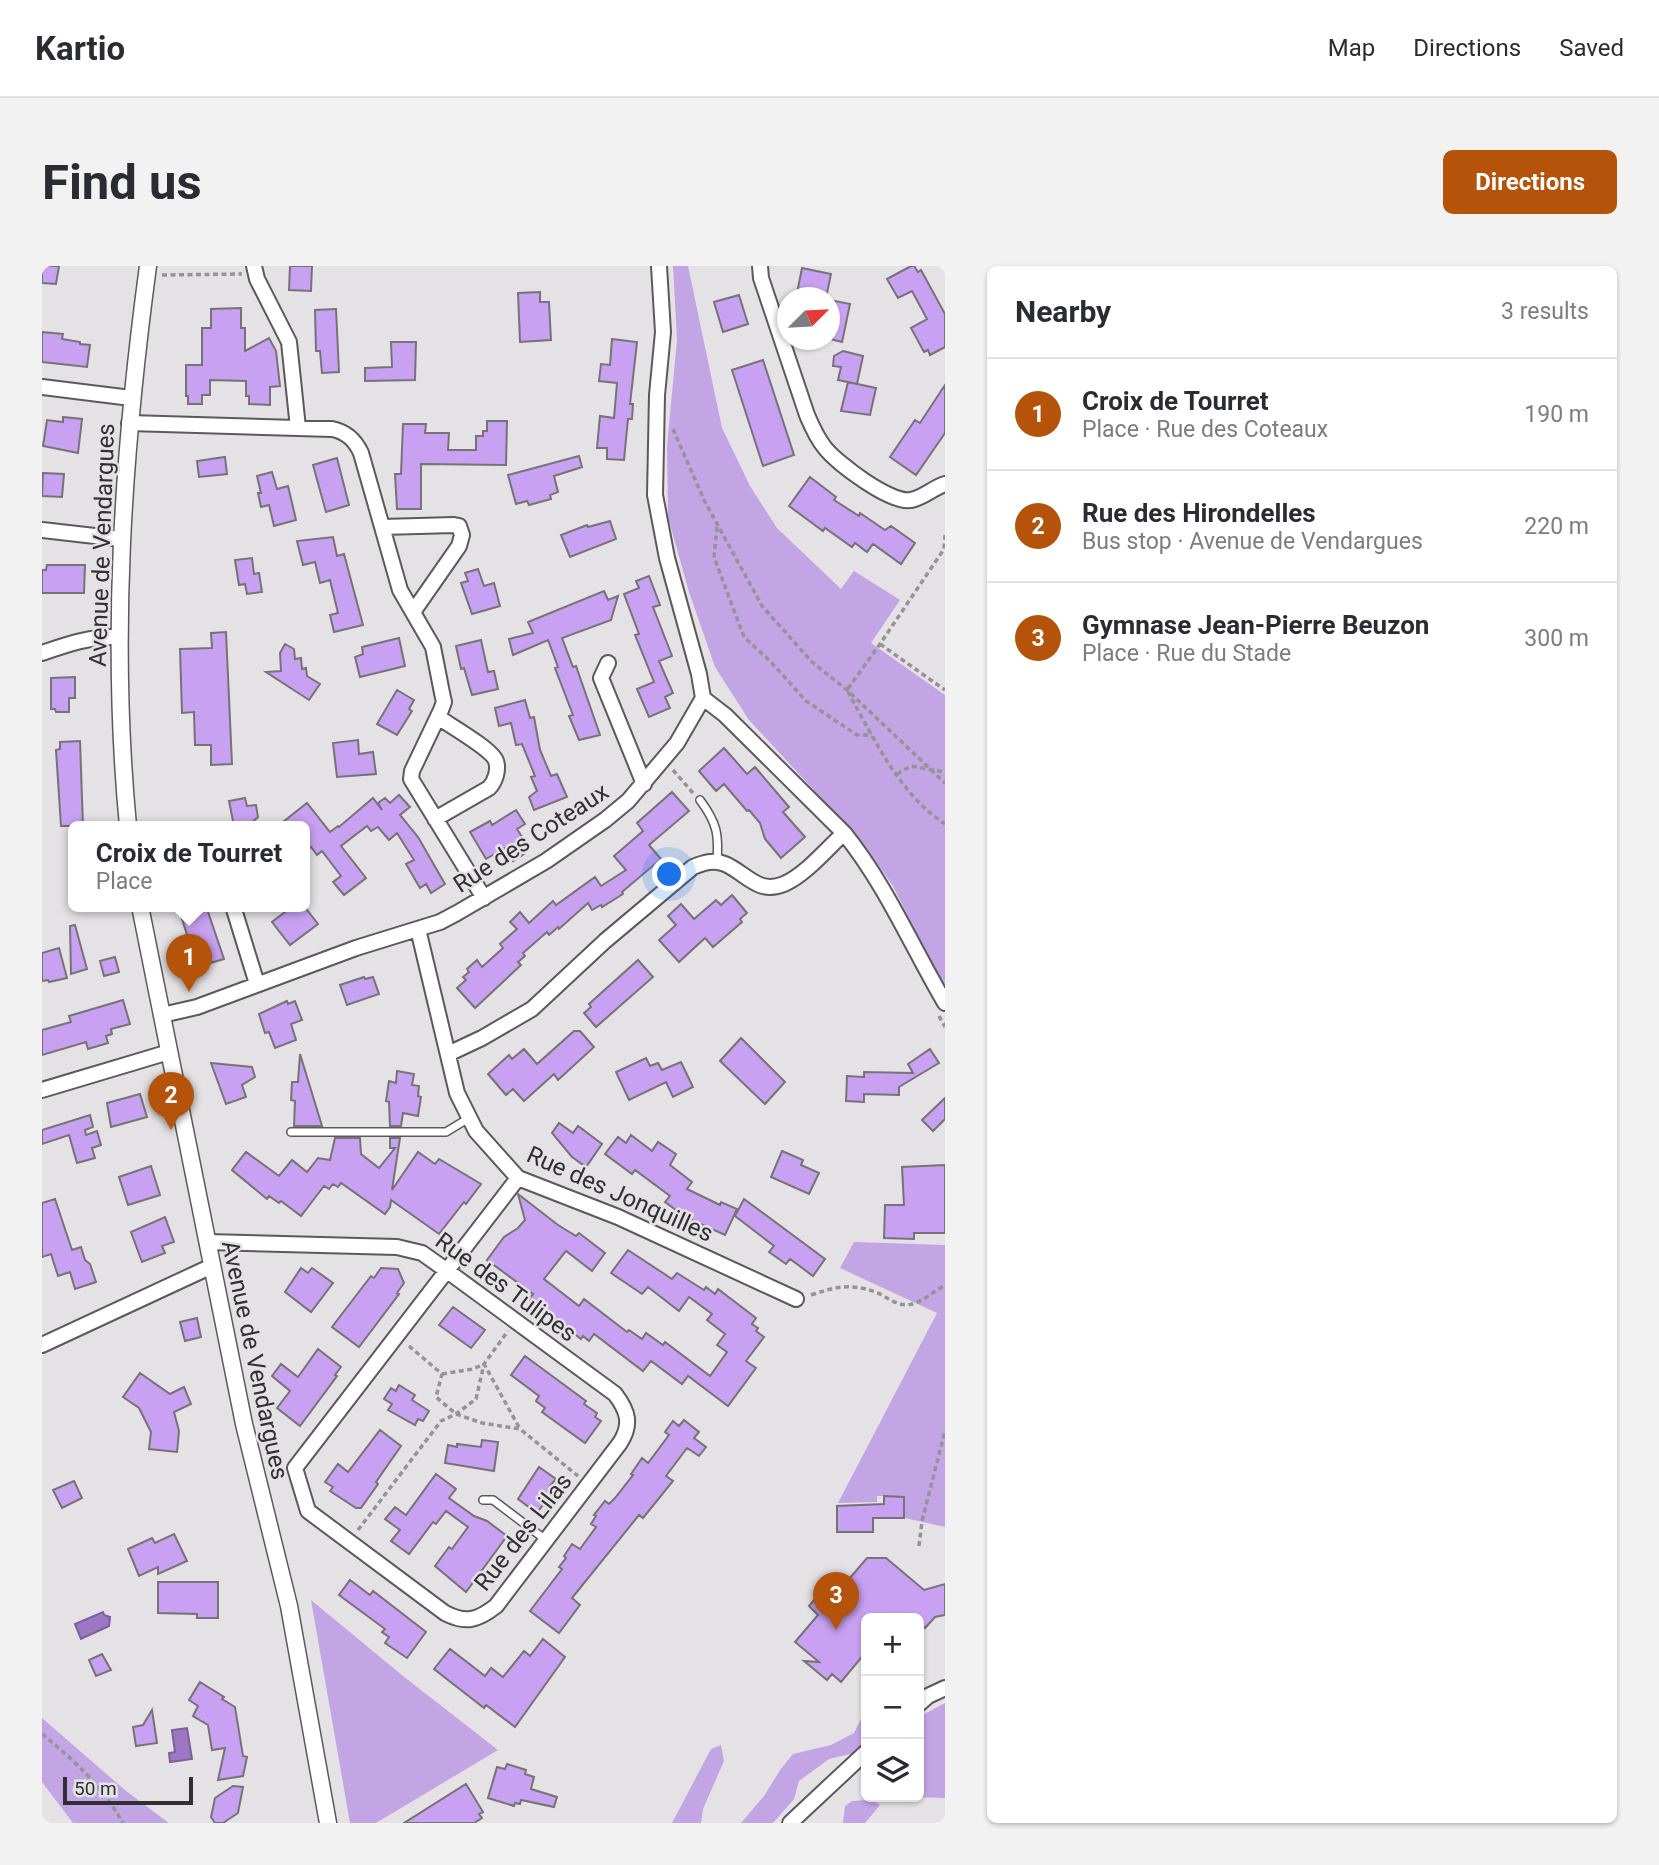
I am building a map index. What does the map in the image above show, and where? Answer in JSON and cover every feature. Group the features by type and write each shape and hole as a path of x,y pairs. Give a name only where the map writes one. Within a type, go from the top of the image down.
{"street":[{"name":"Avenue de Vendargues","path":"128,821 119,700 121,539 131,398 148,266"},
{"path":"659,266 663,332 657,395 655,495 667,558 699,674 703,698 724,715 844,833 882,886 945,1003"},
{"path":"760,266 761,278 807,415 826,450 886,495 897,500 911,500 945,484"},
{"path":"255,270 289,342 298,428"},
{"path":"42,387 131,398"},
{"path":"129,423 341,431 356,443 400,590 433,647 443,702 412,771 411,779 484,898"},
{"path":"382,527 454,525 459,526 461,531 459,546 413,612"},
{"path":"42,530 121,539"},
{"path":"42,653 77,640 100,636 119,637"},
{"path":"608,663 601,678 644,784"},
{"name":"Rue des Coteaux","path":"162,1015 197,1007 440,922 484,898 546,861 628,801 664,761 703,698"},
{"path":"435,820 489,788 493,784 496,766 490,753 438,717"},
{"path":"448,1054 532,1009 684,872 705,862 717,862 726,864 749,881 771,888 792,880 844,833"},
{"name":"Avenue de Vendargues","path":"141,912 244,1424 289,1606 328,1823"},
{"path":"237,912 257,984"},
{"name":"Rue des Jonquilles","path":"418,929 457,1093 476,1131 518,1178 618,1217 796,1299"},
{"path":"42,1090 169,1052"},
{"path":"446,1270 518,1178"},
{"name":"Rue des Tulipes","path":"207,1242 410,1248 446,1270 615,1394 628,1417"},
{"path":"42,1345 212,1266"},
{"name":"Rue des Lilas","path":"446,1270 295,1468 308,1511 445,1613 468,1621 483,1616 496,1606 628,1431 628,1417"},
{"path":"924,1700 945,1688"},
{"path":"790,1823 861,1757"}],"lane":[{"path":"700,800 716,825 719,841 717,862"},
{"path":"291,1132 446,1132 470,1118"},
{"path":"483,1500 493,1500 546,1540"}],"path":[{"path":"162,275 255,270"},
{"path":"669,420 717,525 762,606 812,662 847,690 945,783"},
{"path":"717,525 714,556 744,637 770,660 806,701 857,735 872,735"},
{"path":"847,690 944,549 945,535"},
{"path":"880,645 945,690"},
{"path":"847,690 897,774 918,801 945,824"},
{"path":"664,761 700,800"},
{"path":"897,774 911,766 945,772"},
{"path":"796,1299 845,1286 876,1292 899,1304 909,1305 922,1300 945,1284"},
{"path":"349,1542 441,1421 476,1399 484,1364 515,1321"},
{"path":"405,1342 442,1374"},
{"path":"442,1374 484,1364"},
{"path":"484,1364 520,1429 589,1484"},
{"path":"442,1374 436,1397 456,1414 482,1423 520,1429"},
{"path":"919,1546 922,1521 945,1431"},
{"path":"42,1734 78,1764 107,1796 123,1823"}],"shaded area":[{"path":"673,266 688,266 722,428 750,486 777,528 841,589 854,571 900,600 871,643 945,695 945,986 893,886 861,841 749,720 715,667 689,592 668,517 667,446 677,340"},
{"path":"854,1242 945,1245 945,1527 905,1518 905,1496 877,1496 877,1502 838,1503 937,1313 840,1268"},
{"path":"311,1600 498,1750 376,1823 350,1823"},
{"path":"103,1612 110,1617 109,1626 81,1639 75,1624"},
{"path":"945,1703 945,1798 924,1797 924,1714"},
{"path":"42,1718 126,1791 169,1823 73,1823 42,1782"},
{"path":"861,1719 861,1750 829,1759 799,1781 794,1799 773,1823 741,1823 764,1796 793,1754 831,1745 854,1733"},
{"path":"187,1728 192,1759 170,1762 169,1753 175,1752 172,1730"},
{"path":"721,1745 724,1761 703,1809 701,1823 672,1823 711,1749"},
{"path":"852,1801 876,1802 880,1805 865,1823 843,1823 845,1806"}],"building":[{"path":"42,266 59,266 56,284 42,283"},
{"path":"290,266 312,266 311,291 289,290"},
{"path":"911,266 918,272 921,270 945,314 945,347 930,355 928,350 924,352 911,328 927,319 912,291 898,298 887,279"},
{"path":"802,268 831,274 828,287 798,287"},
{"path":"540,292 540,302 549,302 551,340 520,342 518,293"},
{"path":"739,295 748,324 723,332 714,302"},
{"path":"840,302 850,304 840,342"},
{"path":"241,308 241,328 245,328 245,351 269,338 276,351 280,386 270,387 270,405 249,404 246,381 210,380 210,395 202,395 202,404 188,404 186,365 202,365 202,328 211,328 211,309"},
{"path":"336,309 339,372 322,373 320,351 316,351 315,310"},
{"path":"42,332 63,334 62,339 90,345 87,367 42,362"},
{"path":"612,339 637,342 630,404 633,404 632,419 628,419 624,460 607,459 607,448 597,448 600,416 614,418 617,383 599,381 601,364 610,365"},
{"path":"391,342 416,342 415,380 365,381 365,368 392,367"},
{"path":"843,351 863,356 857,384 838,380 841,367 833,366 834,356"},
{"path":"763,360 794,455 763,466 732,370"},
{"path":"848,382 876,388 870,415 841,411"},
{"path":"945,385 945,433 916,475 890,457 915,420 920,423"},
{"path":"63,417 82,419 78,453 43,446 47,420 63,422"},
{"path":"487,421 507,421 506,465 421,464 421,509 397,509 395,474 401,474 403,424 426,424 425,433 449,433 448,450 476,450 476,436 483,436 483,431 487,431"},
{"path":"579,456 582,467 554,476 558,492 550,495 551,499 529,505 527,501 516,504 508,475"},
{"path":"225,457 227,474 199,477 197,461"},
{"path":"337,458 349,505 326,512 313,465"},
{"path":"272,472 277,489 288,486 296,520 274,526 269,505 261,507 257,476"},
{"path":"43,473 64,474 62,497 42,496"},
{"path":"810,477 836,497 834,500 859,516 860,513 885,530 891,526 915,543 901,564 873,544 867,552 855,543 852,547 825,528 823,531 789,506"},
{"path":"610,521 616,539 570,557 561,535 587,525 588,527"},
{"path":"333,537 337,556 344,554 363,625 334,632 330,615 338,613 330,580 320,583 315,562 303,565 297,541"},
{"path":"252,558 254,574 259,573 262,592 247,594 245,584 239,585 235,560"},
{"path":"47,565 85,565 84,593 42,593 42,570 46,570"},
{"path":"478,569 484,586 494,583 500,606 472,614 461,583 468,581 465,573"},
{"path":"649,576 660,605 653,607 672,656 659,661 673,693 665,697 670,708 649,717 637,689 654,682 635,635 639,634 624,594 639,588 636,581"},
{"path":"604,591 608,600 618,596 611,620 562,638 573,667 576,666 600,735 579,740 569,716 573,715 555,668 558,667 548,640 513,655 509,639 533,633 528,622"},
{"path":"226,632 232,764 211,765 211,745 195,745 194,712 182,713 180,649 212,648 211,633"},
{"path":"399,638 405,666 360,677 355,657 363,654 362,647"},
{"path":"481,640 488,672 494,671 498,689 472,695 464,668 461,669 456,646"},
{"path":"285,644 294,649 295,659 301,658 302,669 306,668 307,676 320,684 309,700 266,672 281,671 280,653"},
{"path":"75,677 75,698 69,698 69,712 56,712 51,709 51,678"},
{"path":"397,690 414,700 409,709 412,711 397,735 377,724"},
{"path":"525,700 530,718 534,717 540,750 551,776 557,774 567,797 534,810 529,797 537,791 531,777 535,776 522,744 516,745 511,723 499,726 495,708"},
{"path":"358,740 359,754 373,752 376,774 337,777 333,743"},
{"path":"80,741 83,821 68,821 68,826 61,826 56,750 60,749 60,742"},
{"path":"724,748 747,774 755,767 789,807 783,812 805,837 781,858 765,839 760,823 749,810 747,811 724,784 716,791 699,771"},
{"path":"672,792 689,811 649,845 661,859 622,892 623,894 592,910 588,903 559,929 558,927 549,935 547,932 523,953 525,956 518,962 521,965 475,1008 457,988 466,980 463,977 469,972 467,969 477,960 482,967 503,948 500,944 517,929 510,922 520,912 529,923 553,901 556,905 595,877 601,886 626,870 614,856 643,831 637,823"},
{"path":"399,795 410,807 400,815 418,837 445,884 431,893 426,884 420,888 406,864 414,860 397,833 389,840 378,827 371,831 367,826 341,846 366,878 344,895 333,882 341,876 322,851 317,855 310,848 310,821 284,821 307,803 330,832 373,798 382,810 378,803 385,798 390,803"},
{"path":"245,798 247,806 256,805 258,817 254,821 233,821 229,801"},
{"path":"516,810 525,824 517,829 522,837 516,841 524,854 513,861 505,848 486,859 470,832 490,821 492,825"},
{"path":"732,895 747,913 740,919 742,922 713,947 705,938 679,962 659,940 676,925 668,916 681,904 694,919 716,900 721,905"},
{"path":"180,912 208,912 224,959 197,967"},
{"path":"285,912 309,912 318,924 290,945 272,922"},
{"path":"75,925 87,969 71,974 70,926"},
{"path":"59,948 67,978 42,981 42,953"},
{"path":"115,957 119,972 104,976 100,961"},
{"path":"638,960 653,977 596,1027 584,1013 591,1007 589,1004"},
{"path":"364,977 373,977 379,994 347,1005 340,985"},
{"path":"123,1000 130,1024 111,1029 112,1034 106,1036 108,1043 88,1049 86,1042 42,1055 42,1030 71,1022 69,1016"},
{"path":"287,1001 288,1004 295,1001 302,1020 291,1024 296,1040 275,1048 269,1032 265,1033 259,1014"},
{"path":"574,1031 580,1031 594,1047 558,1080 554,1074 524,1101 513,1089 506,1095 488,1074 509,1055 512,1059 524,1049 537,1064"},
{"path":"741,1038 785,1082 765,1104 720,1061"},
{"path":"930,1049 939,1063 899,1087 899,1095 864,1094 864,1102 846,1101 847,1076 864,1077 864,1072 913,1073 908,1064"},
{"path":"300,1054 322,1126 294,1126 295,1101 291,1100 292,1082 298,1082"},
{"path":"646,1058 650,1066 658,1063 662,1070 681,1062 693,1087 673,1097 666,1082 629,1100 616,1072"},
{"path":"211,1063 252,1067 255,1077 242,1085 246,1097 226,1104"},
{"path":"397,1071 414,1074 412,1085 419,1086 418,1096 421,1097 418,1116 403,1113 401,1126 390,1126 389,1102 386,1101 389,1081 396,1083"},
{"path":"140,1094 147,1117 111,1127 107,1103"},
{"path":"945,1098 945,1119 933,1131 922,1120"},
{"path":"90,1115 93,1127 85,1130 86,1135 97,1131 101,1145 92,1148 95,1158 77,1163 69,1135 42,1144 42,1130"},
{"path":"559,1123 573,1133 578,1126 602,1144 586,1167 572,1157 552,1133"},
{"path":"631,1135 652,1151 658,1142 676,1154 670,1165 692,1182 687,1189 720,1205 721,1202 737,1209 725,1235 687,1218 665,1202 670,1196 635,1170 632,1174 605,1154 618,1137 626,1143"},
{"path":"335,1138 360,1138 361,1154 379,1168 395,1148 390,1148 390,1138 400,1138 392,1190 418,1152 435,1164 439,1159 481,1184 439,1234 391,1200 385,1214 341,1183 338,1187 333,1184 329,1189 324,1186 301,1216 281,1201 279,1203 269,1196 267,1199 232,1170 246,1152 279,1176 292,1160 307,1172 318,1158 330,1160"},
{"path":"782,1151 803,1160 801,1165 819,1173 809,1194 771,1177"},
{"path":"945,1165 945,1233 914,1233 914,1239 884,1238 885,1205 904,1205 902,1167"},
{"path":"151,1166 160,1195 128,1205 119,1177"},
{"path":"518,1194 558,1225 576,1236 579,1233 605,1253 592,1271 566,1251 544,1279 579,1306 584,1299 627,1332 629,1330 642,1339 646,1333 663,1345 665,1342 710,1376 727,1352 717,1345 725,1334 707,1320 712,1314 689,1297 679,1311 648,1287 642,1294 611,1273 628,1250 672,1279 677,1273 704,1290 706,1287 715,1294 718,1289 756,1318 752,1324 764,1337 746,1361 756,1368 728,1406 688,1376 682,1384 651,1361 643,1371 594,1334 589,1341 583,1336 581,1339 529,1299 533,1294 487,1260 504,1237 525,1220"},
{"path":"55,1199 72,1250 81,1247 96,1282 75,1289 70,1272 58,1276 51,1254 42,1257 42,1203"},
{"path":"744,1199 825,1259 813,1276 790,1259 786,1264 769,1252 774,1246 735,1216"},
{"path":"165,1217 174,1242 162,1246 165,1253 142,1262 131,1232"},
{"path":"301,1268 308,1273 312,1268 333,1283 311,1312 285,1292"},
{"path":"381,1268 398,1269 404,1283 397,1293 399,1294 359,1347 332,1327 371,1276 374,1278"},
{"path":"453,1307 485,1330 471,1348 439,1325"},
{"path":"197,1318 201,1337 185,1341 180,1322"},
{"path":"318,1349 341,1367 300,1426 277,1408 290,1391 272,1376 281,1364 298,1377"},
{"path":"525,1356 586,1401 584,1404 597,1413 595,1417 601,1421 585,1443 542,1412 545,1408 536,1401 539,1396 511,1375"},
{"path":"140,1373 170,1394 184,1387 191,1404 174,1412 179,1431 177,1452 149,1449 151,1432 139,1408 123,1397"},
{"path":"399,1385 415,1395 412,1400 429,1411 423,1421 418,1419 415,1425 388,1410 392,1404 384,1399 391,1388 396,1391"},
{"path":"684,1420 699,1432 694,1438 706,1447 699,1456 687,1448 666,1476 673,1481 643,1518 639,1515 572,1598 580,1605 559,1633 530,1611 562,1569 559,1567 572,1544 580,1549 596,1527 591,1524 596,1516 594,1515 605,1501 609,1504 615,1498 642,1458 648,1463 669,1435 665,1432 673,1421 679,1426"},
{"path":"380,1430 401,1446 361,1508 356,1508 330,1491 333,1487 325,1482 338,1464 348,1472"},
{"path":"482,1440 498,1442 494,1471 445,1463 448,1445 481,1447"},
{"path":"539,1467 556,1479 550,1486 559,1492 549,1505 545,1502 537,1513 518,1499"},
{"path":"436,1474 456,1489 449,1498 507,1536 466,1592 435,1566 468,1527 446,1511 436,1524 433,1522 409,1554 391,1541 400,1530 385,1519 395,1507 406,1515"},
{"path":"74,1481 82,1498 62,1508 53,1490"},
{"path":"884,1496 904,1497 904,1518 873,1518 873,1532 837,1532 837,1506 884,1504"},
{"path":"174,1534 187,1561 158,1574 158,1567 139,1576 128,1549 152,1538 155,1543"},
{"path":"867,1558 886,1558 924,1590 945,1584 945,1615 935,1617 925,1628 924,1613 861,1613 861,1658 841,1682 832,1674 827,1680 804,1661 819,1662 795,1642 818,1615 809,1606 833,1578 843,1586"},
{"path":"350,1580 370,1595 373,1591 426,1632 407,1658 385,1643 389,1637 382,1632 385,1629 339,1595"},
{"path":"158,1582 218,1582 218,1618 197,1618 197,1614 158,1613"},
{"path":"543,1639 565,1657 515,1727 486,1705 484,1708 434,1669 450,1649 485,1676 491,1668 503,1677 524,1651 530,1656"},
{"path":"102,1654 111,1670 96,1676 89,1660"},
{"path":"200,1682 235,1707 243,1756 247,1757 243,1776 218,1780 225,1748 212,1750 208,1725 193,1716 198,1706 189,1700"},
{"path":"152,1710 157,1743 136,1746 133,1727 143,1725"},
{"path":"507,1764 526,1770 525,1774 534,1777 531,1789 557,1797 554,1807 521,1800 520,1804 515,1803 514,1806 488,1798 497,1767 505,1769"},
{"path":"466,1784 483,1812 479,1814 482,1818 474,1823 404,1823"},
{"path":"233,1786 243,1787 238,1813 223,1823 215,1823 211,1817 215,1798"}],"place":[{"name":"Croix de Tourret","path":"189,992"},
{"name":"Rue des Hirondelles","path":"171,1130"},
{"name":"Gymnase Jean-Pierre Beuzon","path":"836,1630"}]}
